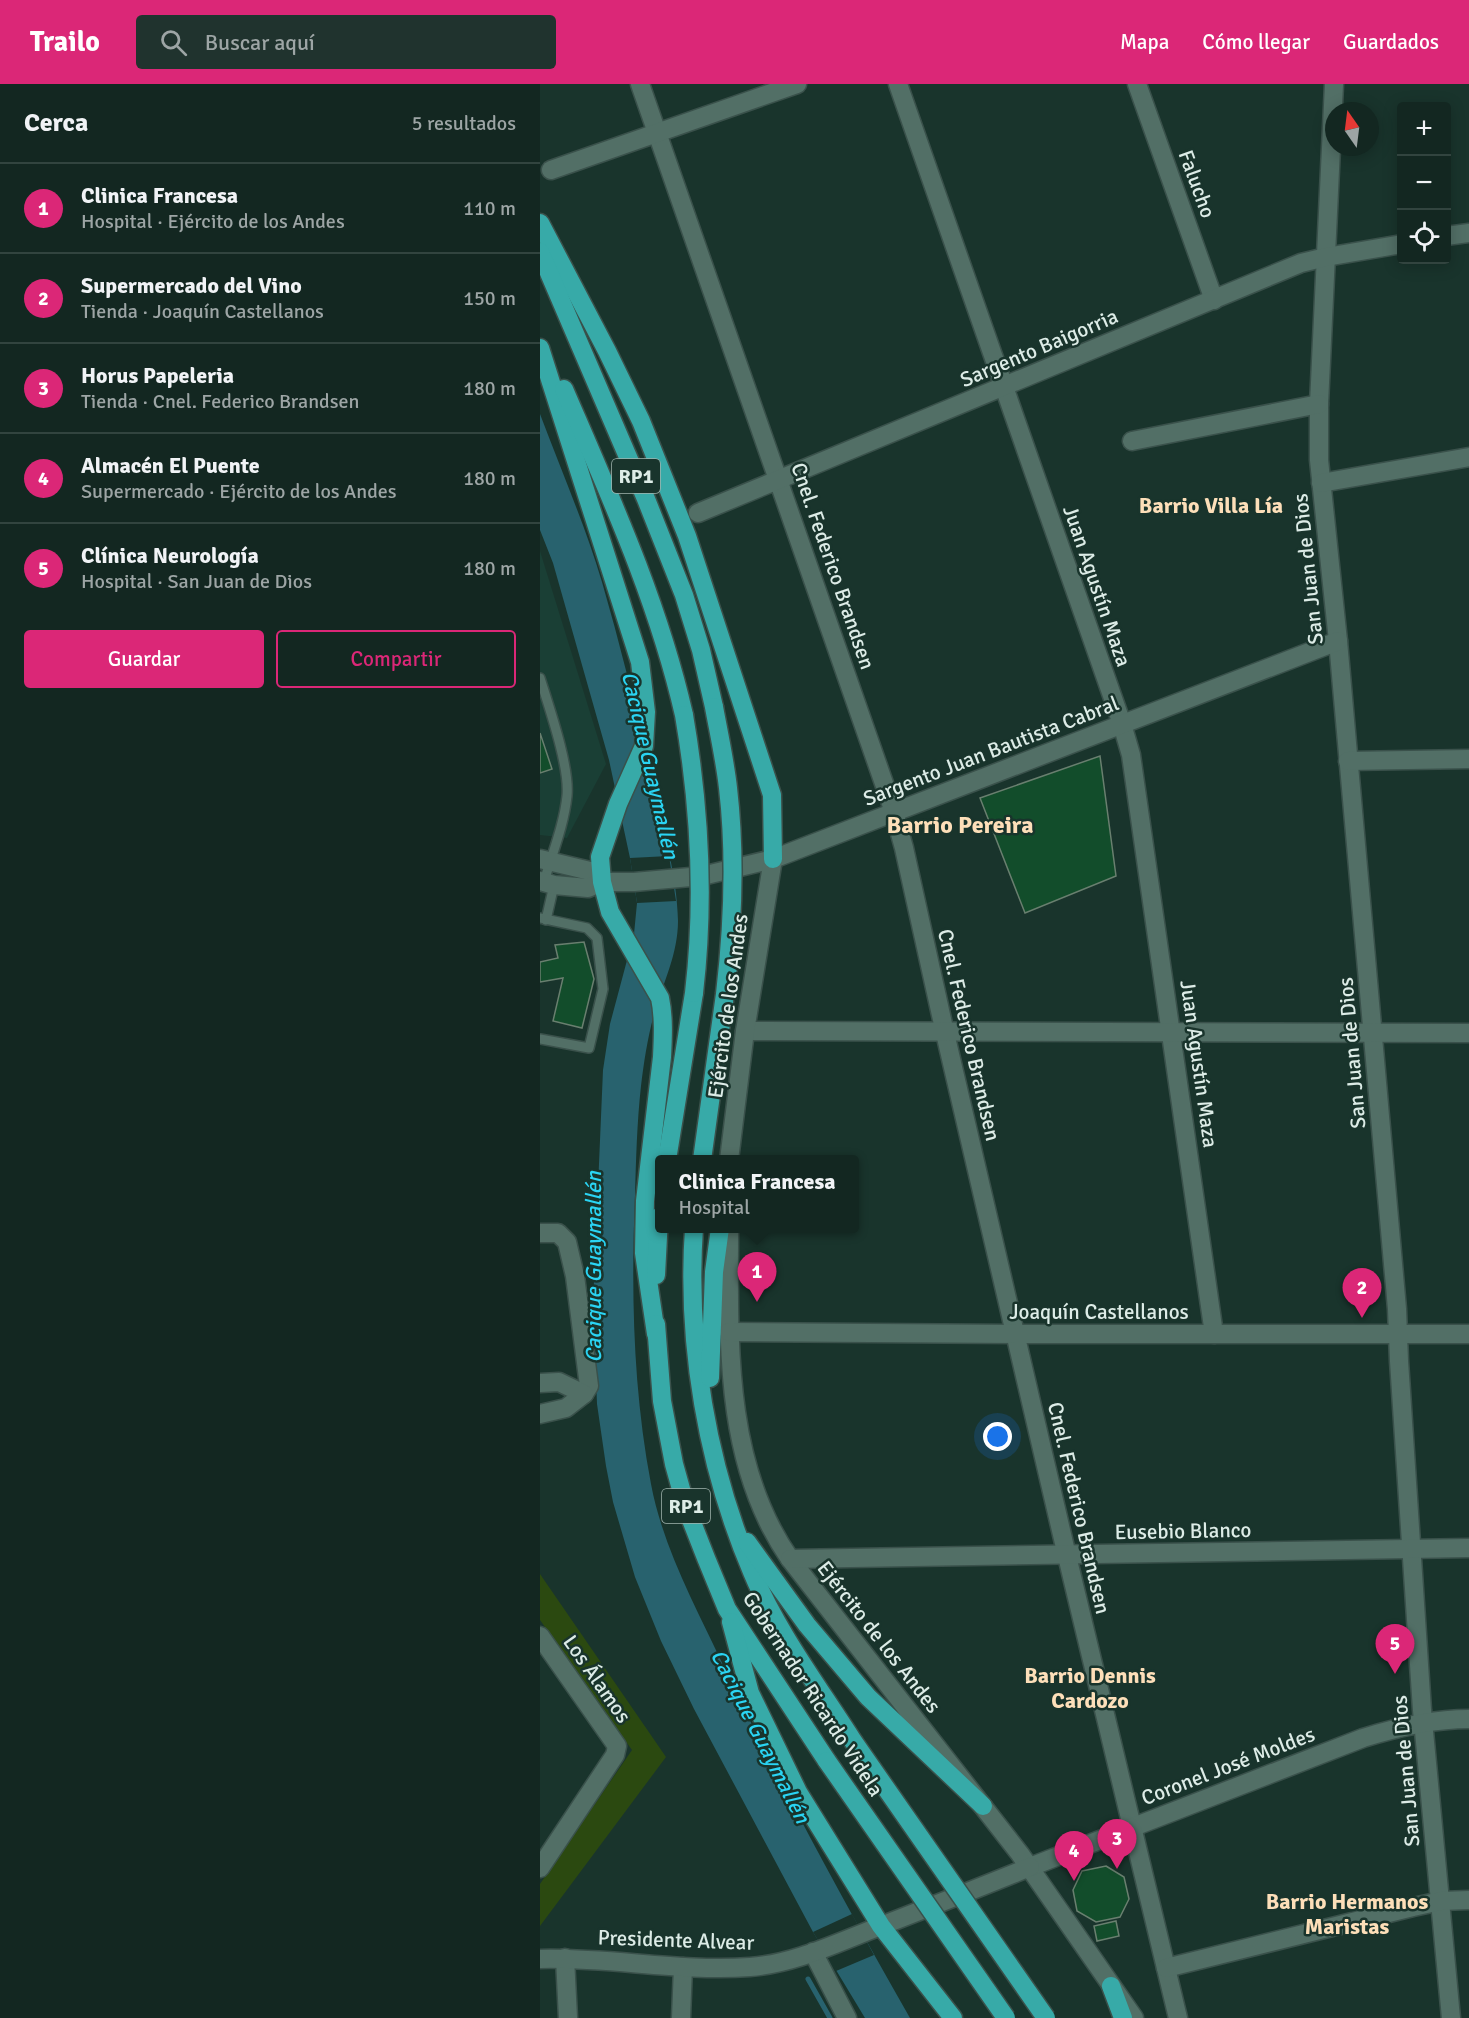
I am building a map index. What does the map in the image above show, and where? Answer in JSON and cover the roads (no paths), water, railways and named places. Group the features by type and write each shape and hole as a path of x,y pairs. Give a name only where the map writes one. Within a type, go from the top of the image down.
{"highway":[{"path":"540,223 636,411 687,536 772,795 773,859"},
{"name":"RP1","path":"540,252 646,499 684,595 701,650 714,707 728,789 733,852 732,923 725,994 703,1155"},
{"name":"RP1","path":"540,335 616,508 637,562 664,637 684,715 695,787 701,870 701,912 694,993 668,1155"},
{"path":"540,348 640,663 646,712 644,746 618,804 600,857 610,912 660,998 663,1036 645,1201 644,1252 656,1334"},
{"name":"Gobernador Ricardo Videla","path":"659,1233 655,1293 662,1401 674,1464 686,1507 727,1609 827,1761 1006,2018"},
{"name":"Gobernador Ricardo Videla","path":"694,1233 692,1298 701,1385 710,1440 734,1525 752,1574 786,1638 853,1741 1046,2018"},
{"path":"710,1440 710,1358 714,1272 719,1233"},
{"path":"734,1525 807,1625 868,1697 983,1806"},
{"path":"727,1609 750,1693 798,1792 881,1926 953,2018"},
{"path":"1111,1986 1123,2018"}],"street":[{"name":"Cnel. Federico Brandsen","path":"640,84 894,812 1067,1556 1178,2018"},
{"path":"551,170 797,84"},
{"name":"Juan Agustín Maza","path":"898,84 1131,755 1214,1334"},
{"name":"Falucho","path":"1137,84 1214,300"},
{"name":"San Juan de Dios","path":"1334,84 1318,438 1373,1033 1398,1334 1424,1723 1451,2018"},
{"path":"1451,235 1469,233"},
{"name":"Sargento Baigorria","path":"698,513 1301,263 1397,245"},
{"path":"1132,441 1319,404"},
{"path":"1321,483 1469,458"},
{"name":"Sargento Juan Bautista Cabral","path":"546,882 588,888 603,882 654,881 720,872 773,859 1338,641"},
{"path":"1348,761 1469,759"},
{"name":"Ejército de los Andes","path":"730,1155 745,1032 773,859"},
{"path":"545,860 590,870 603,882"},
{"path":"745,1032 1469,1033"},
{"path":"540,1233 558,1233 567,1242 576,1276 589,1386 584,1394 566,1408 540,1414"},
{"name":"Ejército de los Andes","path":"729,1233 729,1332 733,1396 747,1463 768,1522 790,1559 1030,1867 1134,2018"},
{"name":"Joaquín Castellanos","path":"729,1332 1469,1334"},
{"path":"540,1383 559,1382 584,1394"},
{"name":"Eusebio Blanco","path":"790,1559 1469,1548"},
{"name":"Los Álamos","path":"540,1636 617,1746 615,1755 540,1868"},
{"name":"Coronel José Moldes","path":"842,1941 1363,1738 1424,1723 1469,1719"},
{"path":"1166,1968 1441,1901 1469,1900"},
{"name":"Presidente Alvear","path":"540,1959 565,1958 683,1967 751,1967 789,1961 842,1941"},
{"path":"818,1950 847,2018"},
{"path":"565,1958 568,2018"},
{"path":"681,2018 683,1967"}],"lane":[{"path":"540,678 563,760 567,794 562,821 545,860 543,919 587,928 597,938 603,989 589,1048 540,1039"}],"water":[{"path":"540,414 588,540 609,606 635,705 672,867 677,903 676,944 653,1020 645,1058 636,1169 633,1269 637,1377 645,1448 656,1508 681,1577 745,1710 813,1843 910,2018 865,2018 813,1932 694,1709 661,1641 635,1577 613,1502 597,1404 593,1304 603,1070 610,1024 634,934 637,903 609,760 553,563 540,530"}],"waterway":[{"path":"808,1979 830,2018"}],"place":[{"name":"Clinica Francesa","path":"757,1302"},
{"name":"Supermercado del Vino","path":"1362,1318"},
{"name":"Clínica Neurología","path":"1395,1674"},
{"name":"Horus Papeleria","path":"1117,1869"},
{"name":"Almacén El Puente","path":"1074,1881"}],"district":[{"name":"Barrio Villa Lía","path":"1211,505"},
{"name":"Barrio Pereira","path":"960,825"},
{"name":"Barrio Dennis Cardozo","path":"1090,1688"},
{"name":"Barrio Hermanos Maristas","path":"1347,1914"}],"water label":[{"name":"Cacique Guaymallén","path":"651,765"},
{"name":"Cacique Guaymallén","path":"593,1267"},
{"name":"Cacique Guaymallén","path":"761,1736"}]}
